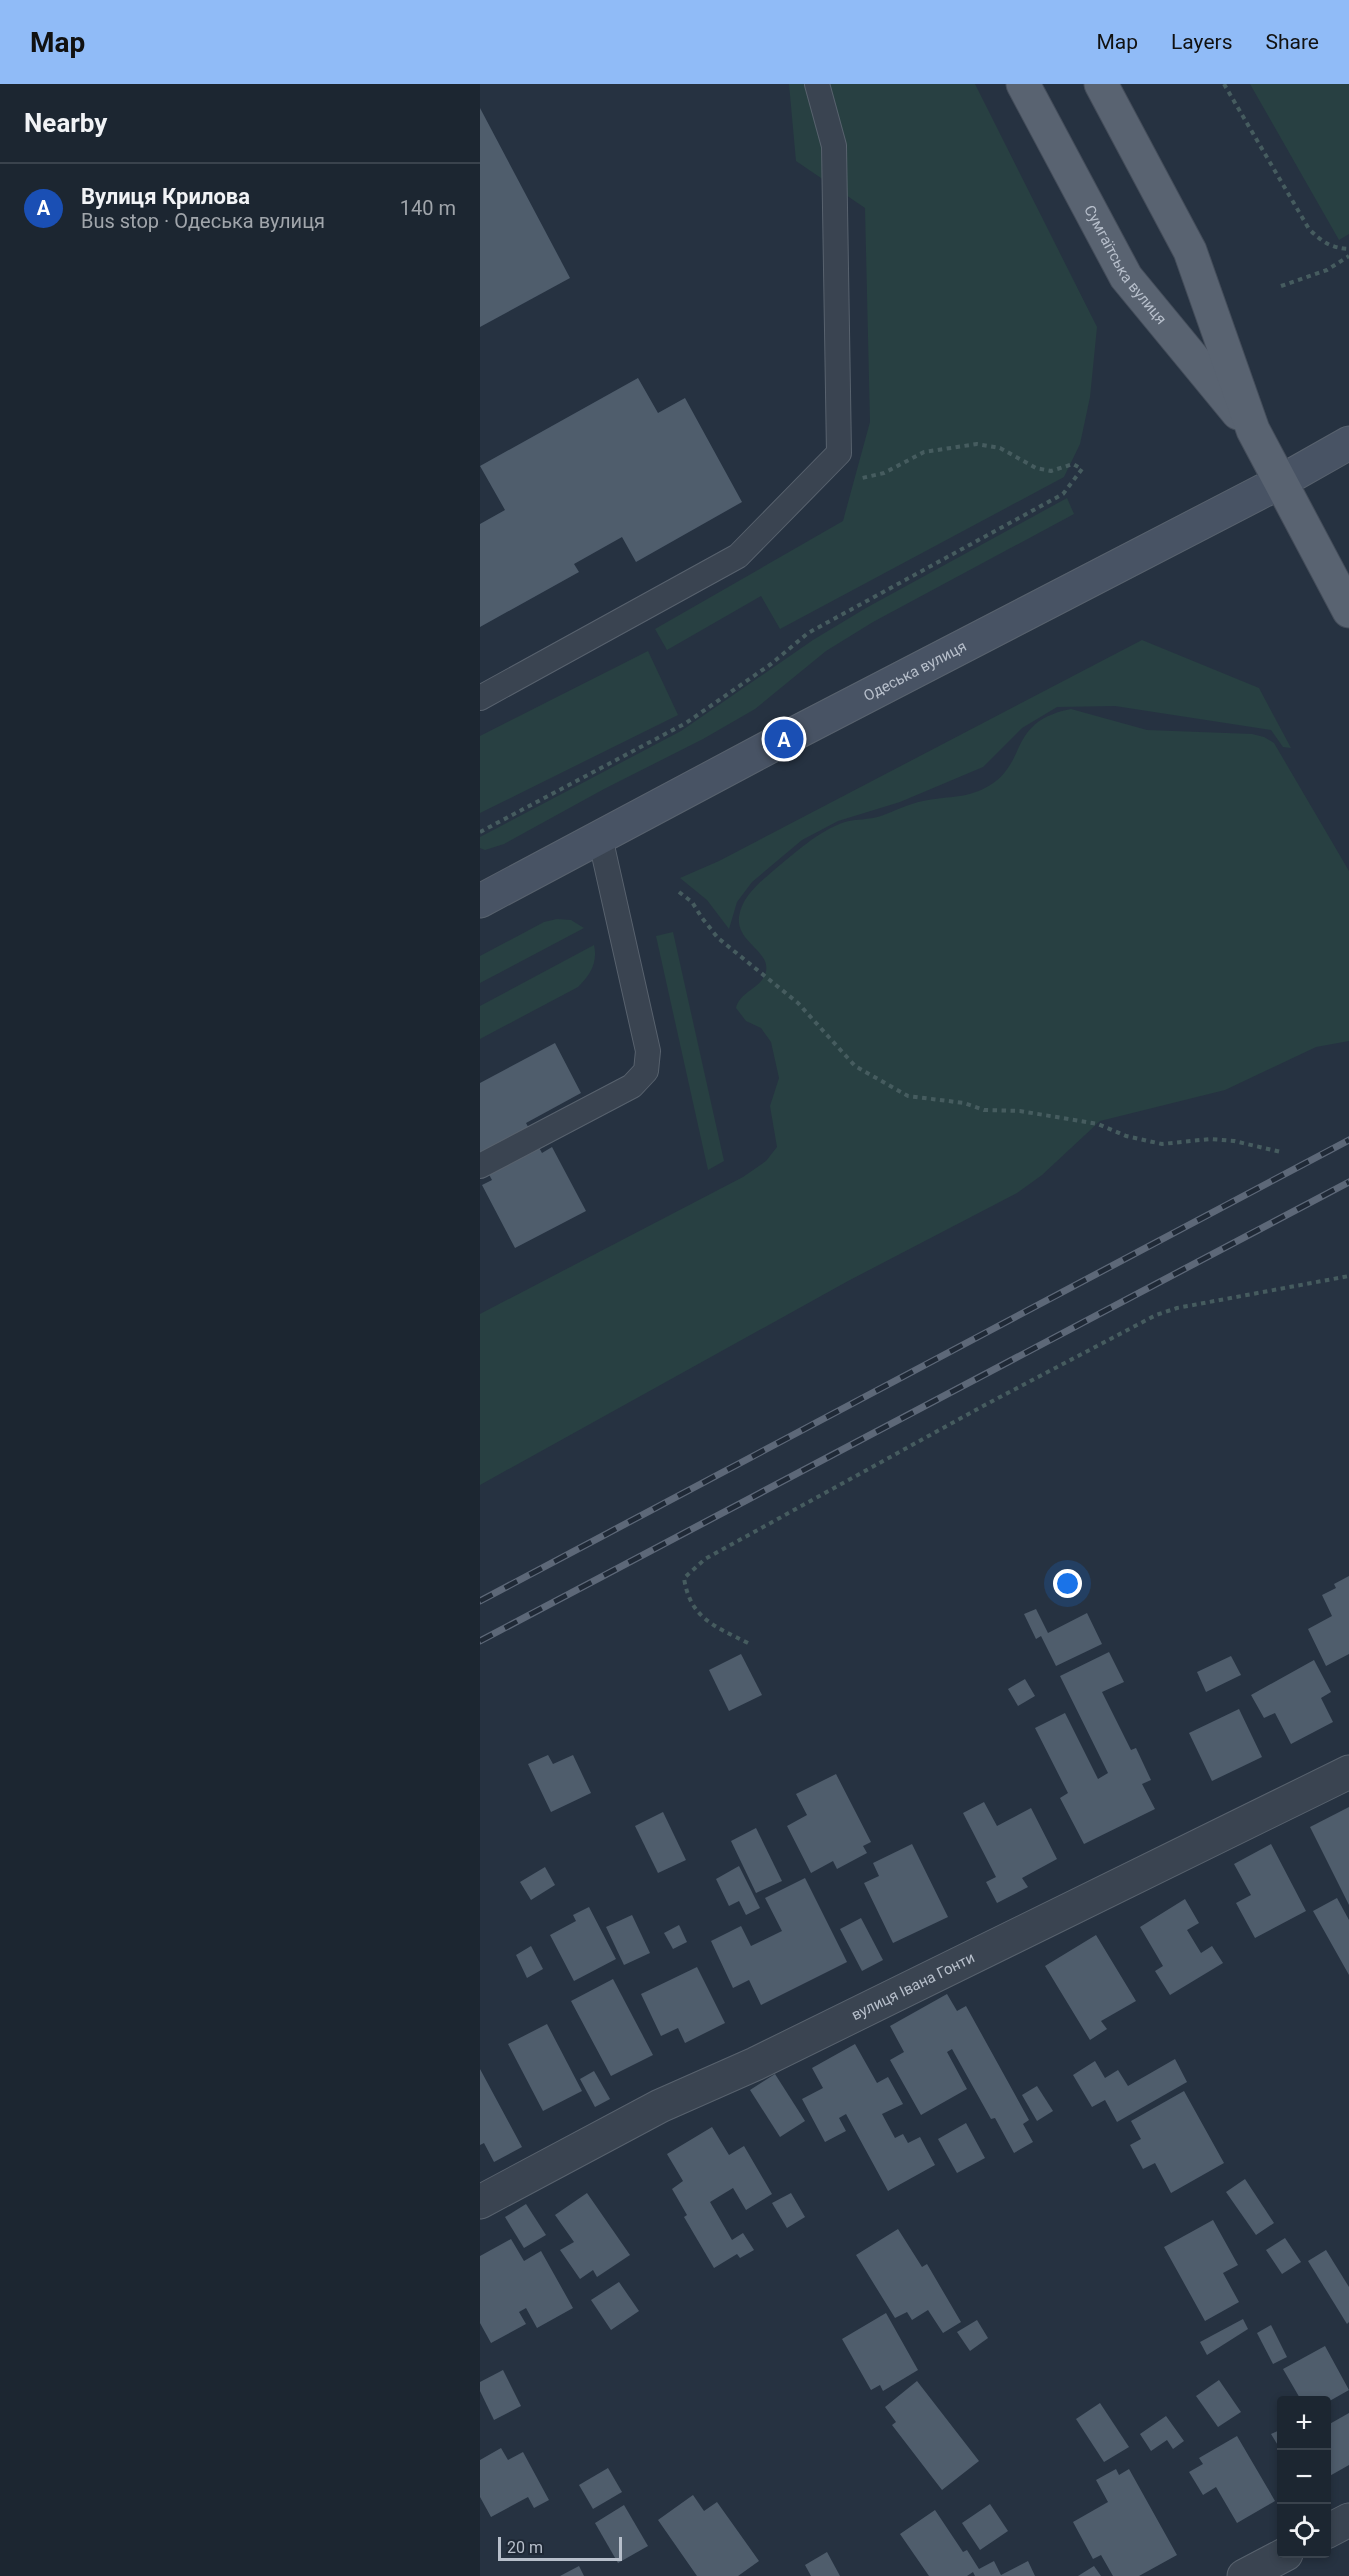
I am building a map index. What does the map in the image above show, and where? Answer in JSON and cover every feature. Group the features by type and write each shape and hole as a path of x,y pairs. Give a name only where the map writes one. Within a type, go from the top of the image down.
{"main road":[{"name":"Сумгаїтська вулиця","path":"1023,84 1126,277 1253,430"},
{"name":"Сумгаїтська вулиця","path":"1101,84 1190,251 1253,430 1349,611"},
{"name":"Одеська вулиця","path":"480,901 1108,569 1280,482 1349,443"}],"street":[{"name":"вулиця Івана Гонти","path":"480,2202 660,2106 755,2064 1349,1772"},
{"path":"1331,2529 1349,2520"},
{"path":"1244,2576 1277,2558"}],"lane":[{"path":"480,698 738,556 839,453 834,146 817,84"},
{"path":"480,1166 632,1086 646,1071 648,1052 600,837"}],"path":[{"path":"1224,84 1309,229 1322,241 1335,248 1349,249"},
{"path":"1281,286 1327,270 1349,256"},
{"path":"480,832 686,723 771,664 808,633 1063,494 1082,469 1073,464 1051,471 1036,468 1000,448 977,444 924,452 884,473 861,479 846,478 831,461"},
{"path":"679,892 693,902 718,938 798,1003 855,1066 908,1096 964,1103 984,1110 1020,1111 1098,1124 1126,1136 1162,1144 1210,1139 1234,1141 1281,1152"},
{"path":"748,1643 701,1615 687,1599 684,1578 705,1559 983,1406 1156,1315 1178,1308 1349,1276"}],"green space":[{"path":"789,84 975,84 1097,327 1090,397 1080,444 1064,477 780,629 761,596 667,650 655,629 843,521 870,422 865,208 796,161"},
{"path":"1250,84 1349,84 1349,234 1339,240"},
{"path":"1067,498 1074,514 873,622 826,651 755,709 504,844 485,850 480,848 480,837 681,731 813,640 866,608"},
{"path":"1142,640 1259,688 1291,748 1283,747 1271,730 1115,706 1057,707 1022,728 983,767 900,802 838,821 802,840 752,882 737,902 729,929 707,900 680,878 719,861"},
{"path":"648,651 678,715 480,813 480,736"},
{"path":"1071,709 1147,730 1252,734 1274,743 1349,871 1349,1041 1316,1047 1225,1090 1100,1121 1042,1175 1017,1193 848,1281 480,1485 480,1314 743,1177 766,1161 777,1147 770,1106 779,1078 771,1042 761,1028 746,1021 736,1008 742,997 761,982 766,971 763,958 747,940 739,926 741,909 747,896 762,880 798,850 835,826 849,821 881,816 917,802 962,796 985,788 999,779 1008,768 1027,734 1036,724 1050,715"},
{"path":"557,919 571,920 584,928 480,983 480,956 544,922"},
{"path":"673,932 724,1161 708,1170 656,936"},
{"path":"594,945 594,963 578,987 480,1039 480,1006"}],"building":[{"path":"480,108 570,278 480,327"},
{"path":"638,378 658,413 685,398 742,502 636,562 622,537 574,564 579,572 480,627 480,524 505,510 480,466"},
{"path":"555,1043 581,1093 526,1123 542,1153 552,1147 586,1211 515,1248 482,1185 492,1180 480,1158 480,1083"},
{"path":"1349,1576 1349,1654 1326,1666 1308,1629 1332,1616 1322,1595 1336,1588 1334,1584"},
{"path":"1036,1609 1048,1633 1087,1613 1102,1644 1056,1666 1041,1636 1036,1639 1024,1614"},
{"path":"1109,1652 1124,1682 1102,1692 1131,1750 1136,1748 1151,1780 1142,1784 1155,1809 1084,1844 1060,1798 1068,1793 1035,1728 1065,1713 1098,1779 1108,1773 1060,1676"},
{"path":"741,1654 762,1695 729,1711 709,1670"},
{"path":"1231,1656 1241,1675 1206,1692 1197,1672"},
{"path":"1314,1660 1331,1692 1321,1698 1333,1722 1291,1744 1275,1713 1264,1718 1251,1695"},
{"path":"1025,1679 1035,1696 1018,1706 1008,1689"},
{"path":"1239,1709 1262,1757 1212,1781 1189,1733"},
{"path":"548,1755 553,1764 573,1755 591,1793 551,1812 528,1764"},
{"path":"836,1774 871,1842 863,1846 867,1853 837,1869 833,1861 811,1873 787,1826 807,1815 796,1794"},
{"path":"984,1802 997,1826 1031,1808 1057,1859 1022,1878 1028,1887 997,1903 986,1882 996,1877 963,1813"},
{"path":"1349,1807 1349,1905 1310,1827"},
{"path":"663,1812 686,1860 658,1873 635,1826"},
{"path":"756,1828 782,1881 756,1893 731,1841"},
{"path":"912,1844 948,1917 893,1943 864,1883 879,1876 873,1863"},
{"path":"1271,1844 1306,1911 1255,1938 1236,1903 1251,1895 1234,1864"},
{"path":"739,1866 760,1908 746,1915 739,1901 729,1906 716,1879"},
{"path":"545,1867 555,1885 531,1900 520,1882"},
{"path":"805,1878 847,1962 761,2005 749,1980 733,1988 711,1941 741,1926 751,1946 782,1931 765,1898"},
{"path":"1337,1898 1349,1920 1349,1975 1313,1911"},
{"path":"1185,1899 1199,1923 1187,1930 1201,1953 1212,1946 1223,1963 1170,1995 1155,1971 1163,1966 1140,1927"},
{"path":"589,1907 616,1959 574,1981 550,1935 576,1921 573,1915"},
{"path":"632,1915 650,1953 624,1965 606,1927"},
{"path":"861,1918 883,1960 862,1971 840,1929"},
{"path":"679,1925 687,1942 673,1949 664,1933"},
{"path":"1096,1935 1136,2001 1101,2021 1107,2029 1090,2040 1045,1966"},
{"path":"531,1946 543,1969 527,1978 516,1955"},
{"path":"697,1967 725,2023 685,2043 678,2028 661,2036 641,1994"},
{"path":"613,1979 653,2055 611,2076 571,2001"},
{"path":"947,1994 957,2011 966,2006 1029,2120 1023,2124 1033,2142 1014,2153 995,2118 991,2119 952,2049 947,2052 967,2089 921,2115 890,2060 904,2052 890,2026"},
{"path":"547,2024 582,2091 543,2111 508,2044"},
{"path":"855,2044 877,2083 888,2077 903,2104 882,2114 895,2138 903,2134 908,2143 920,2137 935,2165 888,2191 846,2114 839,2118 846,2131 825,2142 802,2099 823,2088 812,2068"},
{"path":"1175,2059 1187,2082 1117,2122 1105,2100 1092,2107 1073,2075 1095,2061 1105,2078 1118,2070 1128,2086"},
{"path":"480,2069 522,2147 494,2162 484,2143 480,2145"},
{"path":"594,2071 610,2099 595,2107 580,2079"},
{"path":"775,2074 805,2121 780,2137 750,2090"},
{"path":"1037,2086 1053,2111 1037,2121 1022,2095"},
{"path":"1184,2091 1224,2163 1171,2193 1155,2163 1143,2169 1130,2145 1141,2139 1131,2121"},
{"path":"966,2123 985,2158 957,2173 938,2139"},
{"path":"712,2127 729,2155 744,2146 772,2194 746,2210 733,2188 710,2202 732,2240 743,2233 754,2250 740,2258 737,2254 714,2268 684,2217 687,2215 672,2189 683,2181 667,2154"},
{"path":"1245,2179 1274,2223 1256,2235 1226,2192"},
{"path":"587,2193 630,2255 597,2277 593,2270 580,2279 560,2250 574,2242 555,2215"},
{"path":"791,2193 805,2217 787,2228 772,2203"},
{"path":"526,2204 546,2235 524,2248 505,2217"},
{"path":"1213,2220 1238,2265 1223,2273 1239,2302 1205,2321 1164,2247"},
{"path":"898,2229 922,2267 927,2264 961,2322 943,2333 928,2310 912,2320 907,2312 895,2318 856,2255"},
{"path":"1285,2238 1301,2262 1282,2274 1266,2250"},
{"path":"511,2239 524,2261 541,2251 573,2308 537,2328 526,2308 519,2312 526,2324 491,2343 480,2323 480,2256"},
{"path":"1326,2250 1349,2287 1349,2322 1347,2324 1308,2261"},
{"path":"619,2282 639,2311 611,2330 591,2300"},
{"path":"886,2313 918,2370 883,2391 880,2385 871,2390 842,2339"},
{"path":"1243,2319 1248,2329 1207,2355 1200,2342"},
{"path":"977,2320 988,2338 970,2351 957,2332"},
{"path":"1271,2325 1287,2357 1273,2364 1257,2333"},
{"path":"1325,2346 1349,2390 1331,2400 1331,2396 1299,2396 1283,2369"},
{"path":"503,2370 521,2406 494,2420 480,2391 480,2382"},
{"path":"1219,2380 1241,2412 1218,2427 1196,2396"},
{"path":"917,2381 979,2461 942,2490 892,2425 896,2422 885,2407"},
{"path":"1100,2403 1129,2447 1104,2462 1076,2419"},
{"path":"1349,2413 1349,2465 1331,2475 1331,2450 1331,2423"},
{"path":"1166,2416 1184,2441 1173,2449 1167,2440 1151,2451 1140,2434"},
{"path":"1277,2431 1277,2444 1271,2434"},
{"path":"1237,2436 1275,2501 1237,2523 1216,2487 1203,2495 1189,2472 1203,2464 1199,2458"},
{"path":"501,2448 508,2460 523,2452 549,2500 534,2508 528,2497 491,2517 480,2497 480,2460"},
{"path":"608,2468 622,2492 593,2509 579,2485"},
{"path":"1116,2469 1119,2475 1129,2469 1177,2555 1139,2576 1113,2576 1101,2555 1093,2559 1073,2522 1108,2502 1096,2480"},
{"path":"693,2495 704,2511 717,2502 759,2561 738,2576 697,2576 658,2520"},
{"path":"990,2504 1008,2531 980,2550 962,2523"},
{"path":"624,2505 648,2546 618,2563 595,2523"},
{"path":"935,2510 963,2552 967,2550 979,2569 994,2561 1001,2575 1028,2561 1035,2576 975,2576 973,2572 967,2576 929,2576 900,2534"},
{"path":"827,2552 840,2576 811,2576 805,2565"},
{"path":"579,2566 584,2576 560,2576"},
{"path":"1094,2566 1101,2576 1078,2576"}],"railway":[{"path":"480,1601 1349,1140"},
{"path":"480,1641 1349,1182"}],"place":[{"name":"Вулиця Крилова","path":"784,739"}]}
